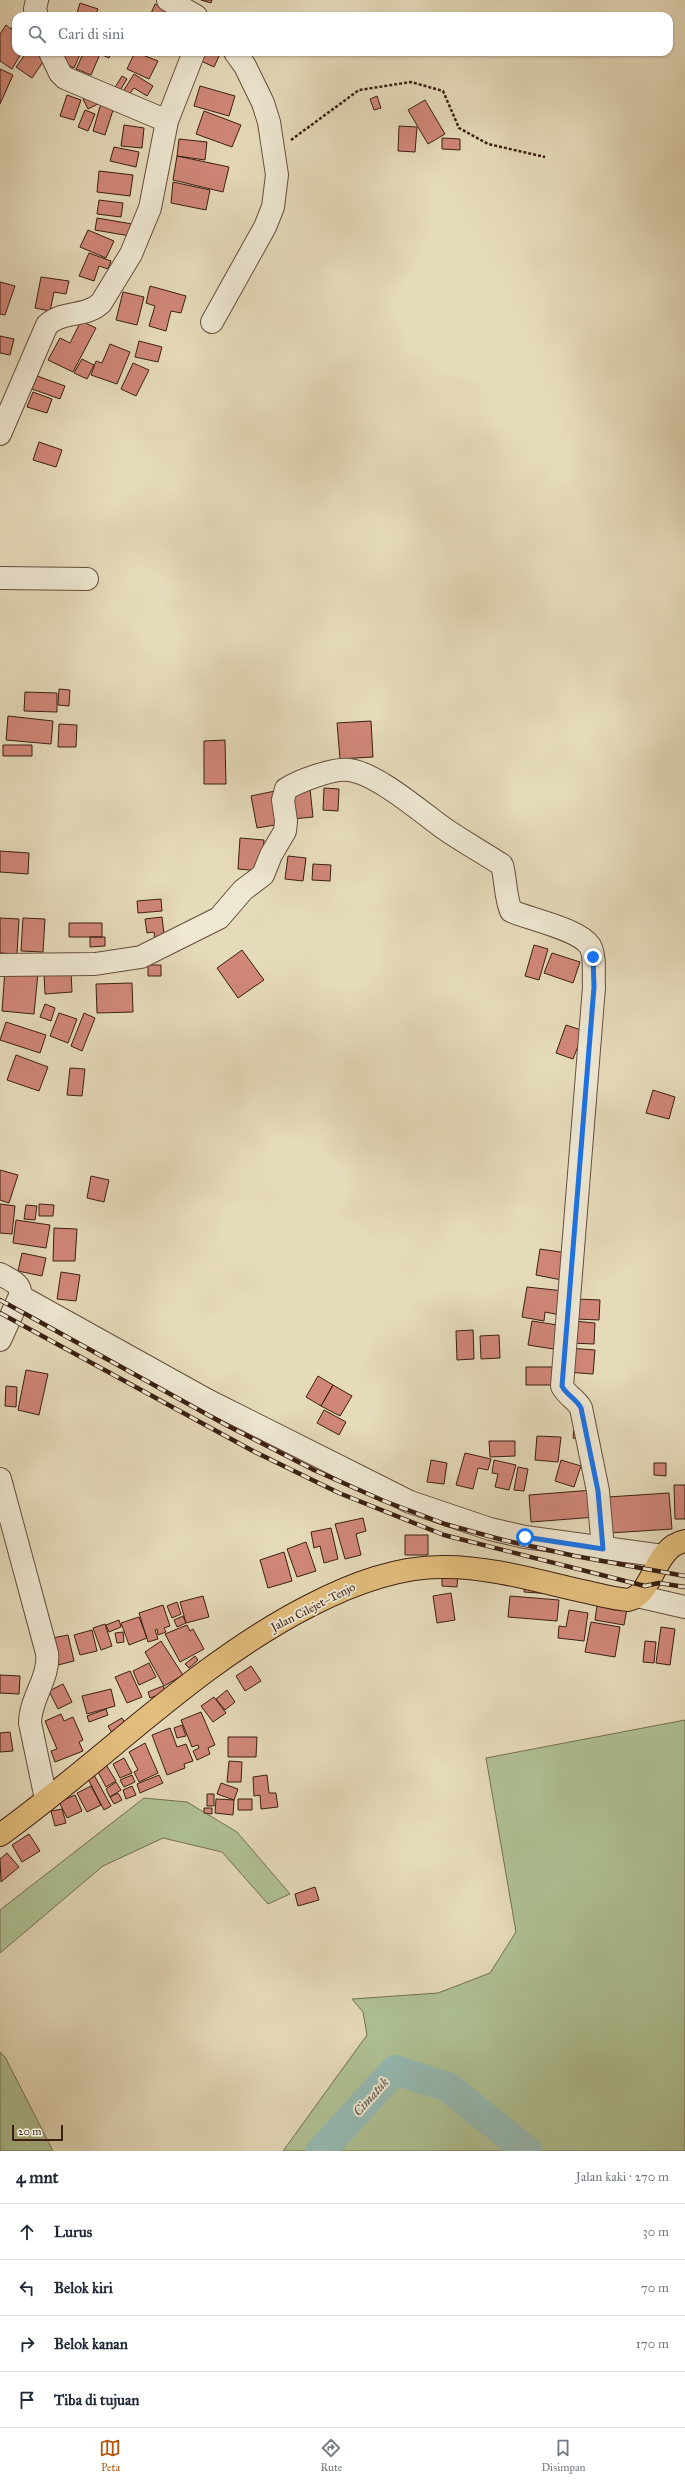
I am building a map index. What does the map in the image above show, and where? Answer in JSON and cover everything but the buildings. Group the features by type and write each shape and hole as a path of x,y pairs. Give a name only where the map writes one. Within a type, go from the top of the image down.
{"main road":[{"path":"637,1596 663,1556 674,1544 685,1541"},
{"name":"Jalan Cilejet–Tenjo","path":"0,1835 133,1728 229,1654 287,1618 351,1586 402,1572 444,1567 486,1570 624,1599 637,1596"}],"street":[{"path":"36,12 37,0"},
{"path":"168,0 189,12"},
{"path":"52,56 60,73 66,78 167,121"},
{"path":"0,434 47,325 54,319 63,315 84,313 94,309 101,303 131,254 154,192 167,121 192,56"},
{"path":"212,322 270,217 277,174 269,122 263,103 245,66 238,56"},
{"path":"0,578 87,579"},
{"path":"0,964 95,964 141,956 219,918 243,890 263,875 271,855 285,831 286,821 283,800 286,789 294,784 338,770 350,770 373,779 444,829 502,865 506,878 507,901 511,911 546,922 581,939 590,946 593,957 594,987 562,1386 564,1391 576,1400 581,1408 598,1491 603,1549"},
{"path":"0,1274 18,1284 21,1289 20,1296 0,1340"},
{"path":"20,1296 207,1400 410,1502 508,1534 603,1549 663,1556"},
{"path":"0,1479 47,1653 47,1668 30,1711 30,1723 46,1799"},
{"path":"637,1596 685,1607"}],"path":[{"path":"274,152 321,121 359,90 411,82 443,91 459,128 488,144 545,157"}],"green space":[{"path":"685,1720 685,2151 283,2151 367,2035 363,2012 352,1999 438,1993 490,1973 516,1932 486,1758"},
{"path":"144,1798 187,1802 237,1832 290,1894 268,1904 222,1852 163,1838 103,1866 0,1953 0,1910"},
{"path":"0,2052 5,2057 53,2151 0,2151"}],"waterway":[{"name":"Cimatuk","path":"321,2151 395,2070 448,2087 527,2151"}],"railway":[{"path":"0,1300 228,1426 314,1470 384,1501 445,1524 503,1540 575,1556 685,1576"},
{"path":"0,1313 253,1451 339,1493 444,1535 645,1586 659,1583 685,1587"}],"route":[{"path":"525,1537 603,1549 598,1491 581,1408 576,1400 564,1391 562,1386 594,987 593,957"}]}
